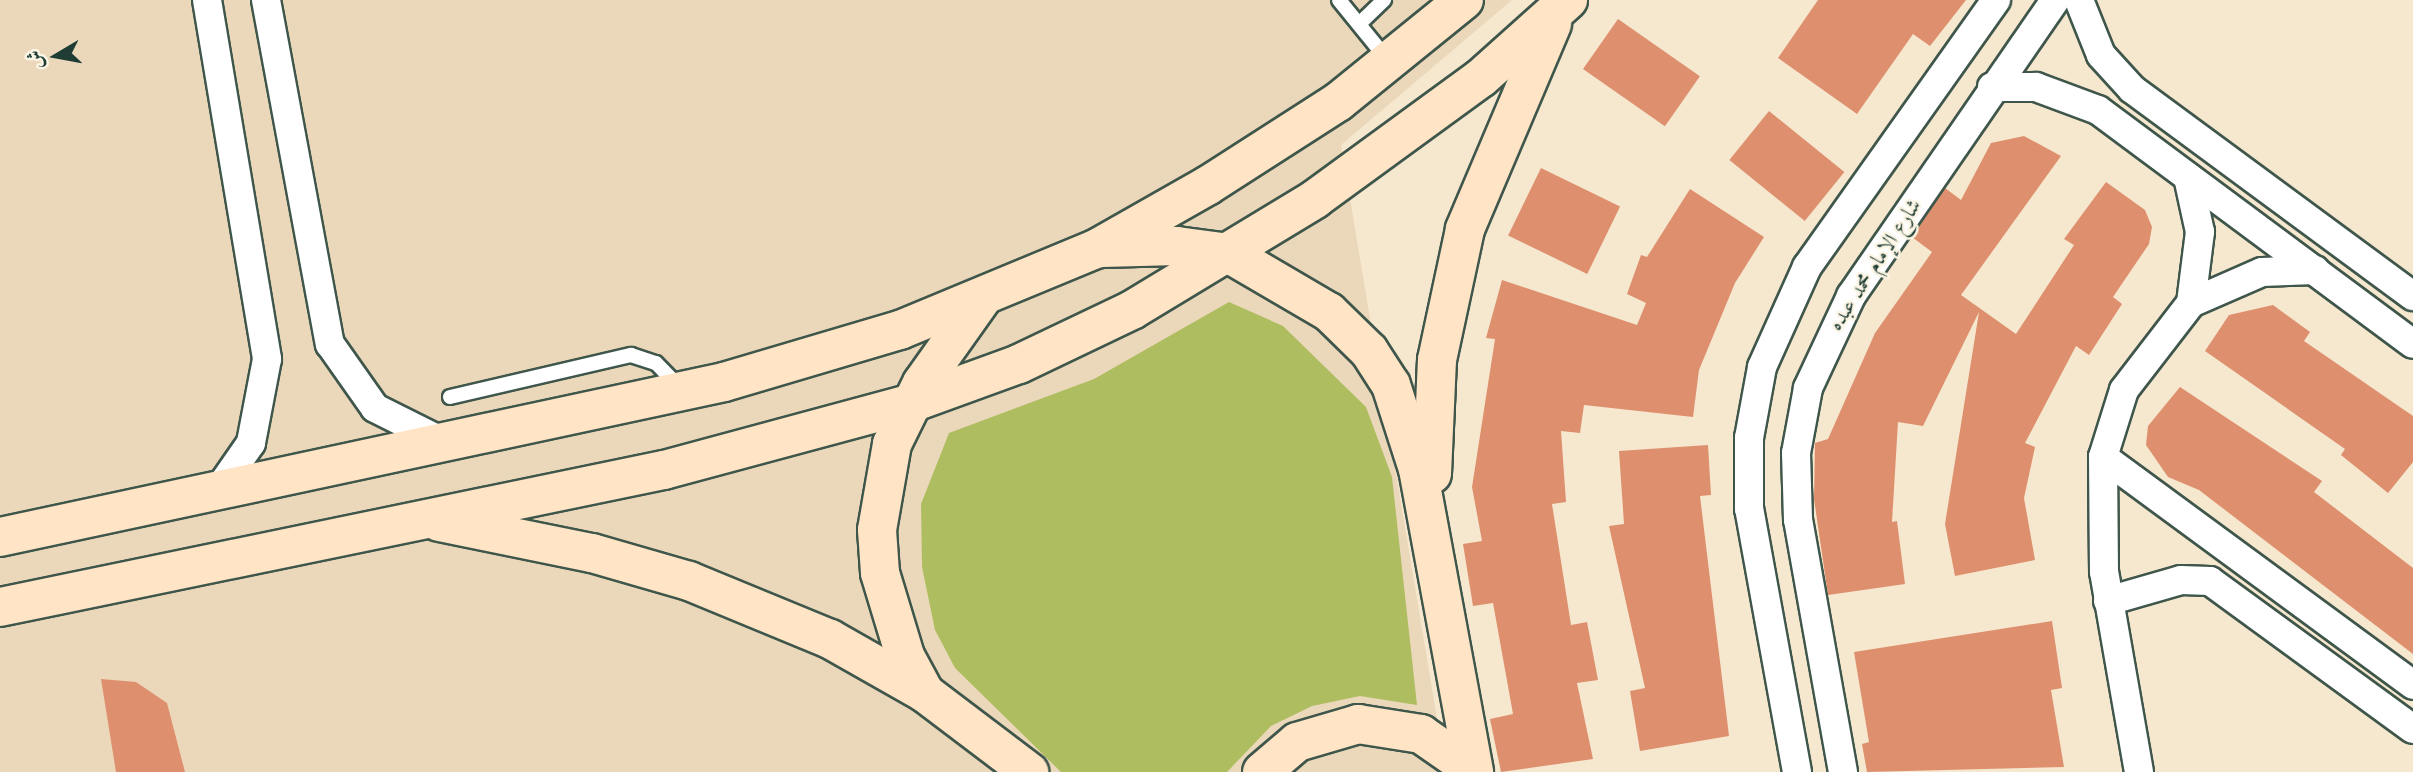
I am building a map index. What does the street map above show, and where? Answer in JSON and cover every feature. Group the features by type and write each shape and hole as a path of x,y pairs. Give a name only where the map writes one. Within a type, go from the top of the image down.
{"main road":[{"path":"0,537 683,391 812,358 983,299 1096,249 1274,146 1390,62 1464,0"},
{"path":"0,607 416,518 664,470 909,404 1076,338 1228,253 1400,141 1563,5"},
{"path":"1434,539 1437,373 1449,294 1488,166 1563,5"},
{"path":"1096,249 1177,246 1228,253 1329,312 1369,351 1405,421 1434,539 1474,771"},
{"path":"925,693 890,615 877,530 881,485 909,404 983,299"},
{"path":"416,518 567,547 689,582 830,639 925,693 1029,772"},
{"path":"1262,772 1297,742 1358,724 1421,734 1474,771"}],"street":[{"path":"207,0 267,359 254,434 219,489"},
{"path":"266,0 330,344 375,408 446,443"},
{"path":"1797,772 1749,509 1749,438 1762,367 1807,267 1996,0"},
{"name":"شارع الإمام محمد عبده","path":"1843,772 1798,520 1801,420 1839,316 1992,87 2055,0"},
{"path":"2079,0 2090,35 2122,80 2413,296"},
{"path":"2098,110 2122,80"},
{"path":"1992,87 2036,87 2098,110 2413,344"},
{"path":"2188,177 2200,232 2191,303"},
{"path":"2139,772 2108,601 2103,457 2124,390 2191,303 2262,272 2315,270"},
{"path":"2103,457 2413,685"},
{"path":"2201,579 2221,544"},
{"path":"2108,601 2201,579 2219,585 2413,729"}],"lane":[{"path":"1339,0 1390,62"},
{"path":"1359,24 1384,0"},
{"path":"450,397 631,355 656,363 683,391"}],"shaded area":[{"path":"0,0 1512,0 1341,145 1446,772 0,772"}],"green space":[{"path":"1229,302 1283,326 1366,407 1392,477 1417,705 1360,696 1312,706 1271,726 1227,772 1061,772 955,668 935,630 922,567 921,504 949,433 1094,379"}],"building":[{"path":"1818,0 1966,0 1930,46 1913,34 1857,114 1778,58"},
{"path":"1618,19 1700,76 1665,126 1583,69"},
{"path":"1769,111 1844,172 1805,221 1729,160"},
{"path":"2024,136 2061,156 1961,295 2016,334 2074,245 2064,239 2106,182 2145,210 2152,227 2149,244 2113,297 2122,304 2089,355 2076,346 2025,443 2035,447 2024,498 2035,560 1955,576 1945,524 1979,312 1923,426 1898,422 1892,522 1897,521 1905,584 1828,595 1814,499 1815,443 1828,439 1875,333 1932,252 1912,237 1945,188 1961,200 1991,143"},
{"path":"1541,168 1620,207 1587,274 1508,235"},
{"path":"1690,189 1764,237 1735,283 1699,370 1693,417 1584,405 1580,433 1561,431 1566,502 1552,504 1571,625 1587,622 1598,680 1577,683 1593,759 1501,772 1490,719 1513,714 1493,603 1473,606 1463,544 1482,541 1472,487 1495,339 1486,338 1502,280 1637,325 1646,303 1627,294 1641,255 1647,257"},
{"path":"2273,305 2310,332 2304,341 2413,416 2413,462 2388,493 2341,455 2345,449 2205,351 2229,315"},
{"path":"2180,387 2322,481 2314,492 2413,568 2413,654 2199,490 2168,477 2146,445 2148,426"},
{"path":"1708,445 1711,495 1700,496 1729,736 1640,751 1630,691 1645,688 1609,526 1624,524 1619,451"},
{"path":"2052,621 2062,688 2051,690 2064,767 1867,772 1862,744 1869,742 1854,652"},
{"path":"101,679 136,682 167,703 185,772 116,772"}]}
